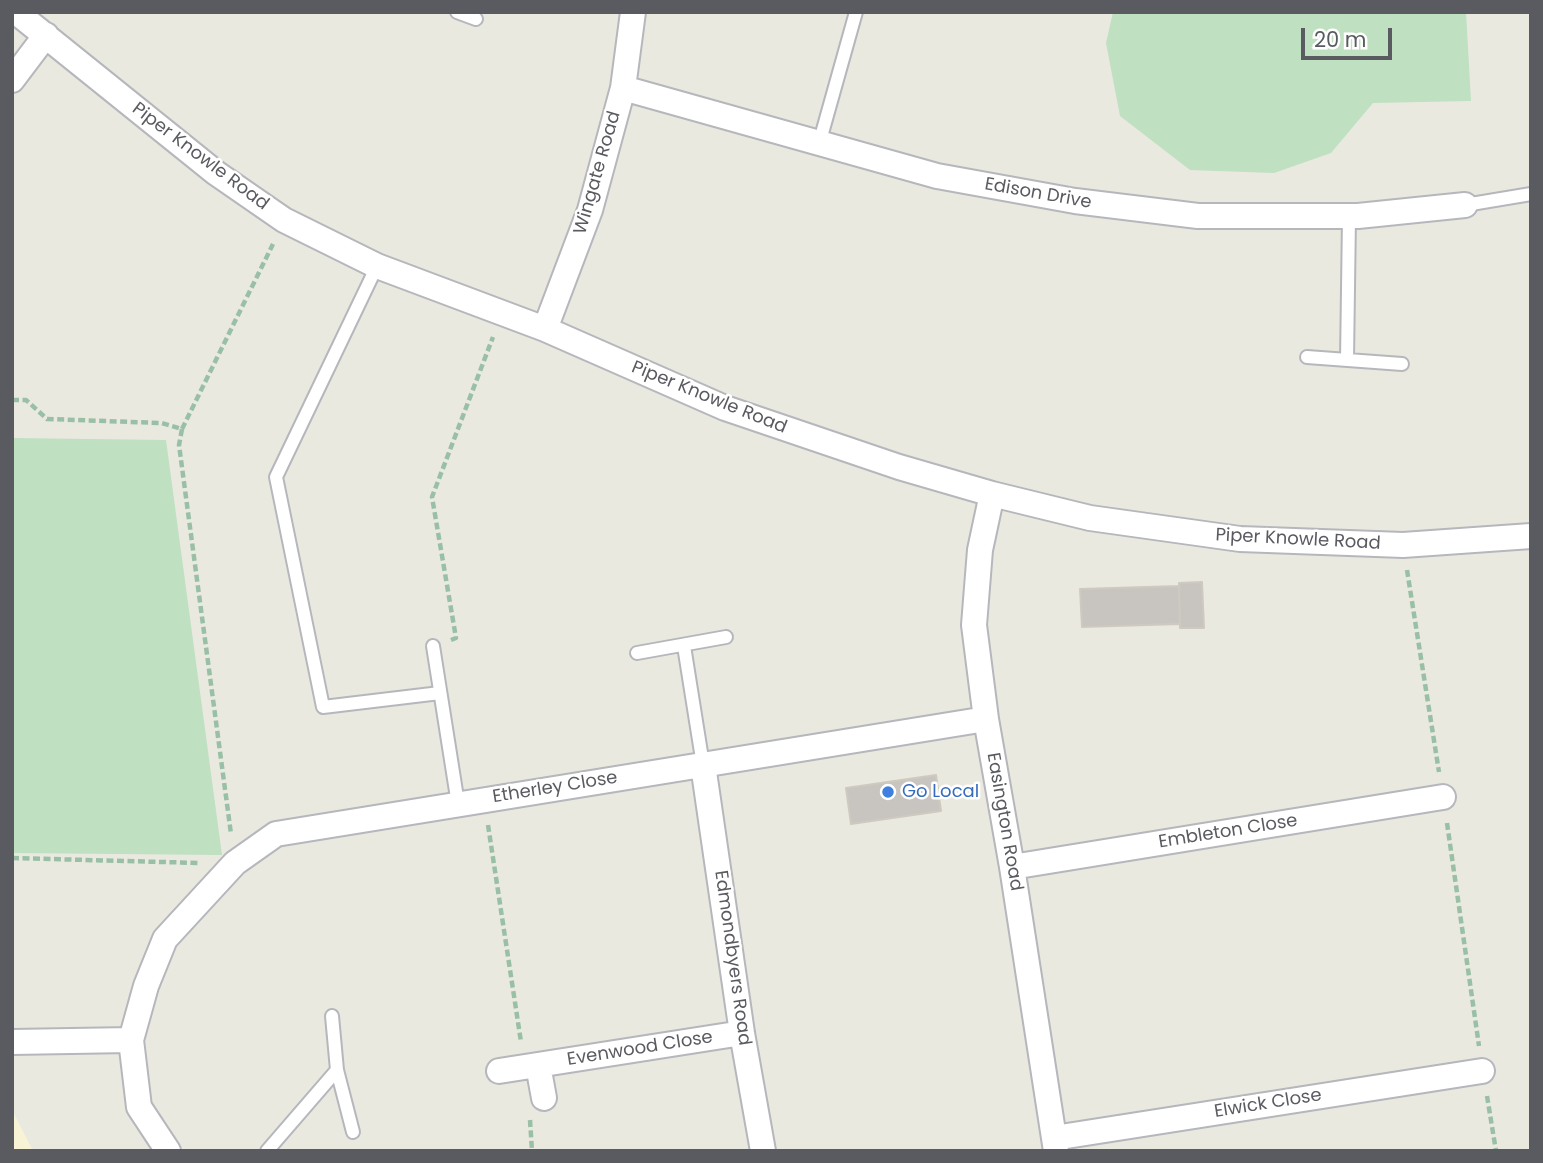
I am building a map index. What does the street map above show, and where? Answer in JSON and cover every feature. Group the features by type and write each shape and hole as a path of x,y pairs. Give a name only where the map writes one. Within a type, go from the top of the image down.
{"street":[{"name":"Piper Knowle Road","path":"16,12 216,173 284,220 377,266 545,329 725,408 899,467 1090,518 1240,539 1403,545 1531,536"},
{"name":"Wingate Road","path":"545,329 590,210 623,88 633,12"},
{"path":"12,80 46,36"},
{"name":"Edison Drive","path":"623,88 937,176 1075,201 1198,216 1349,216 1465,205"},
{"name":"Easington Road","path":"992,494 980,550 974,625 986,719 1055,1144"},
{"name":"Etherley Close","path":"131,1040 146,986 165,939 235,863 276,834 986,719"},
{"name":"Edmondbyers Road","path":"703,765 742,1033 763,1151"},
{"name":"Embleton Close","path":"1012,867 1443,797"},
{"name":"Evenwood Close","path":"499,1071 742,1033"},
{"path":"12,1042 131,1040 139,1107 168,1151"},
{"path":"531,1066 544,1098"},
{"name":"Elwick Close","path":"1055,1144 1482,1071"}],"lane":[{"path":"457,12 476,19"},
{"path":"819,144 856,12"},
{"path":"1465,205 1531,194"},
{"path":"1347,360 1349,216"},
{"path":"377,266 276,477 323,707 440,693"},
{"path":"1307,357 1402,364"},
{"path":"637,653 726,637"},
{"path":"433,646 458,804"},
{"path":"684,646 703,765"},
{"path":"332,1016 337,1070 353,1132"},
{"path":"267,1151 337,1070"}],"path":[{"path":"12,858 235,863 178,445 183,429 284,220"},
{"path":"433,646 456,638 432,497 502,313"},
{"path":"12,400 26,400 47,419 162,423 183,429"},
{"path":"1403,545 1496,1151"},
{"path":"484,799 531,1066"}],"shaded area":[{"path":"12,1110 33,1151 12,1151"}],"green space":[{"path":"1113,12 1466,12 1471,101 1373,103 1331,153 1274,173 1190,170 1120,116 1106,43"},
{"path":"12,438 166,440 222,855 12,853"}],"building":[{"path":"1202,582 1204,628 1180,628 1179,583"},
{"path":"1179,586 1180,624 1082,627 1080,589"},
{"path":"936,775 941,811 851,824 846,788"}],"place":[{"name":"Go Local","path":"888,792"}]}
